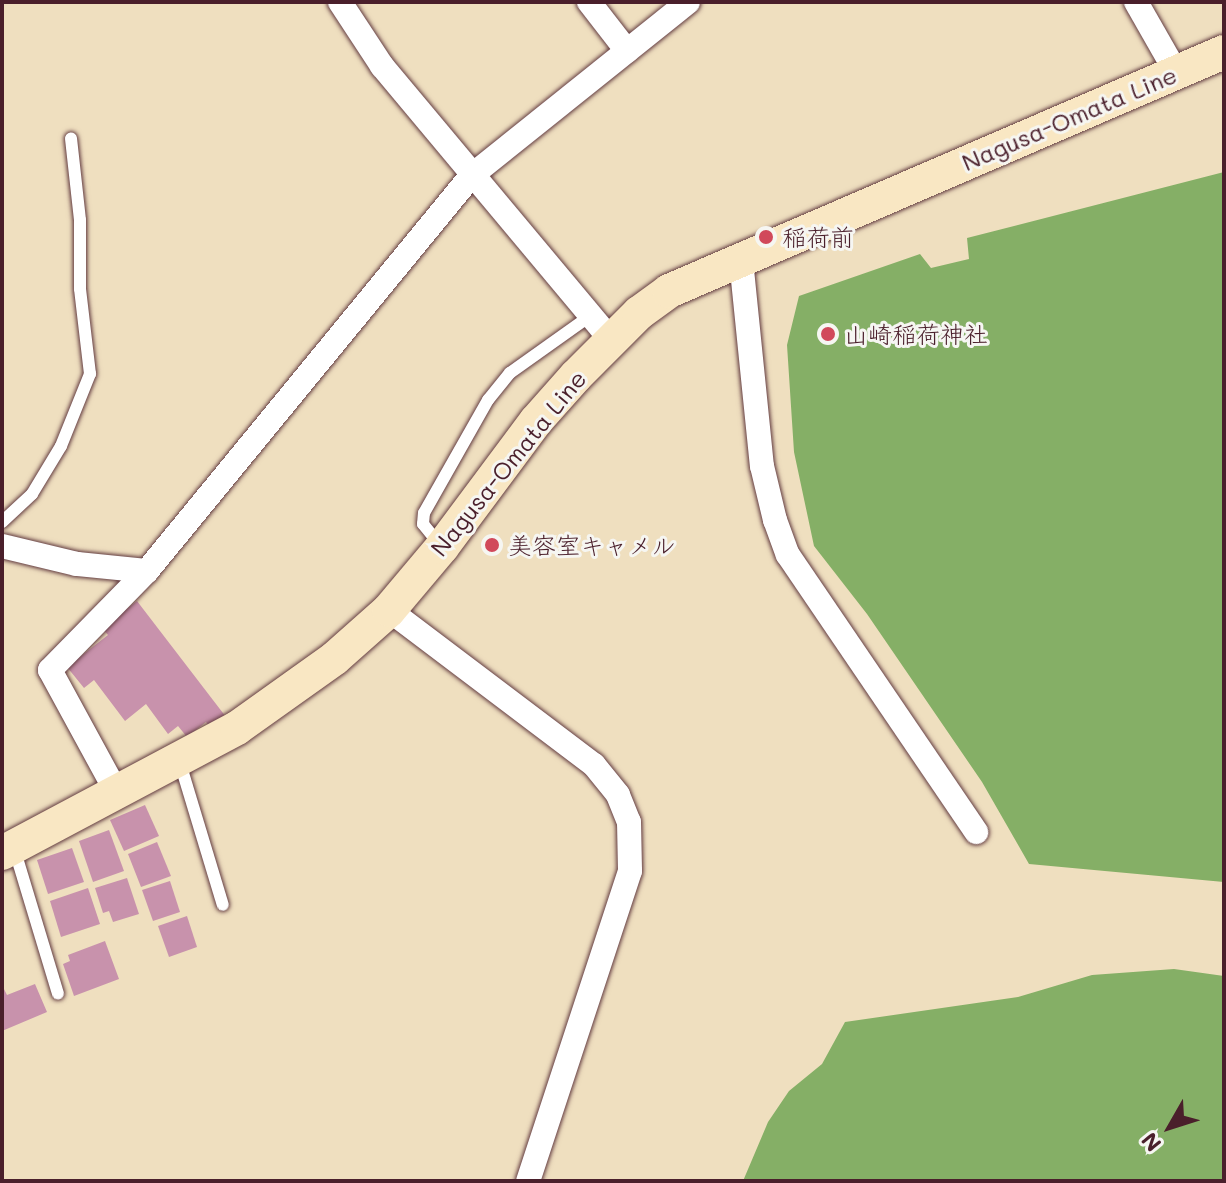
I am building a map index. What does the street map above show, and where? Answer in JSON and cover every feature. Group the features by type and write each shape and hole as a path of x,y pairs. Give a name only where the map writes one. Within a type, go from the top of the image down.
{"main road":[{"name":"Nagusa-Omata Line","path":"8,850 270,708 335,658 389,610 442,547 536,421 600,327 669,291 1224,52"}],"street":[{"path":"340,2 382,66 600,327"},
{"path":"589,2 627,51"},
{"path":"117,793 50,670 147,571 471,176 688,2"},
{"path":"1136,2 1176,72"},
{"path":"741,260 762,466 775,520 788,555 976,832"},
{"path":"2,546 77,564 147,571"},
{"path":"389,610 594,765 618,795 629,822 630,871 528,1181"}],"lane":[{"path":"2,522 32,494 61,446 90,374 80,289 80,220 71,138"},
{"path":"442,547 423,524 424,513 488,400 510,373 600,327"},
{"path":"179,760 223,905"},
{"path":"8,850 58,994"}],"green space":[{"path":"1224,172 1224,882 1029,864 982,782 867,614 814,546 794,452 787,345 799,296 920,254 931,268 969,259 967,238"},
{"path":"1174,969 1224,976 1224,1181 743,1181 768,1122 789,1091 822,1064 845,1022 1018,997 1092,975"}],"building":[{"path":"137,601 226,717 211,729 206,722 187,737 178,726 168,734 146,704 125,721 94,680 84,688 67,667 108,635 102,628"},
{"path":"145,805 159,836 124,851 110,820"},
{"path":"109,830 124,871 93,882 79,841"},
{"path":"157,842 171,876 141,887 128,854"},
{"path":"72,848 84,882 48,894 37,860"},
{"path":"127,878 139,914 113,922 109,911 103,913 95,888"},
{"path":"170,881 180,912 153,921 142,890"},
{"path":"88,888 100,924 61,937 50,901"},
{"path":"187,916 197,947 169,957 158,926"},
{"path":"105,941 119,979 74,996 63,964 70,961 68,955"},
{"path":"35,984 47,1012 2,1031 2,985 7,995"}],"place":[{"name":"稲荷前","path":"766,237"},
{"name":"山崎稲荷神社","path":"828,334"},
{"name":"美容室キャメル","path":"492,545"}]}
